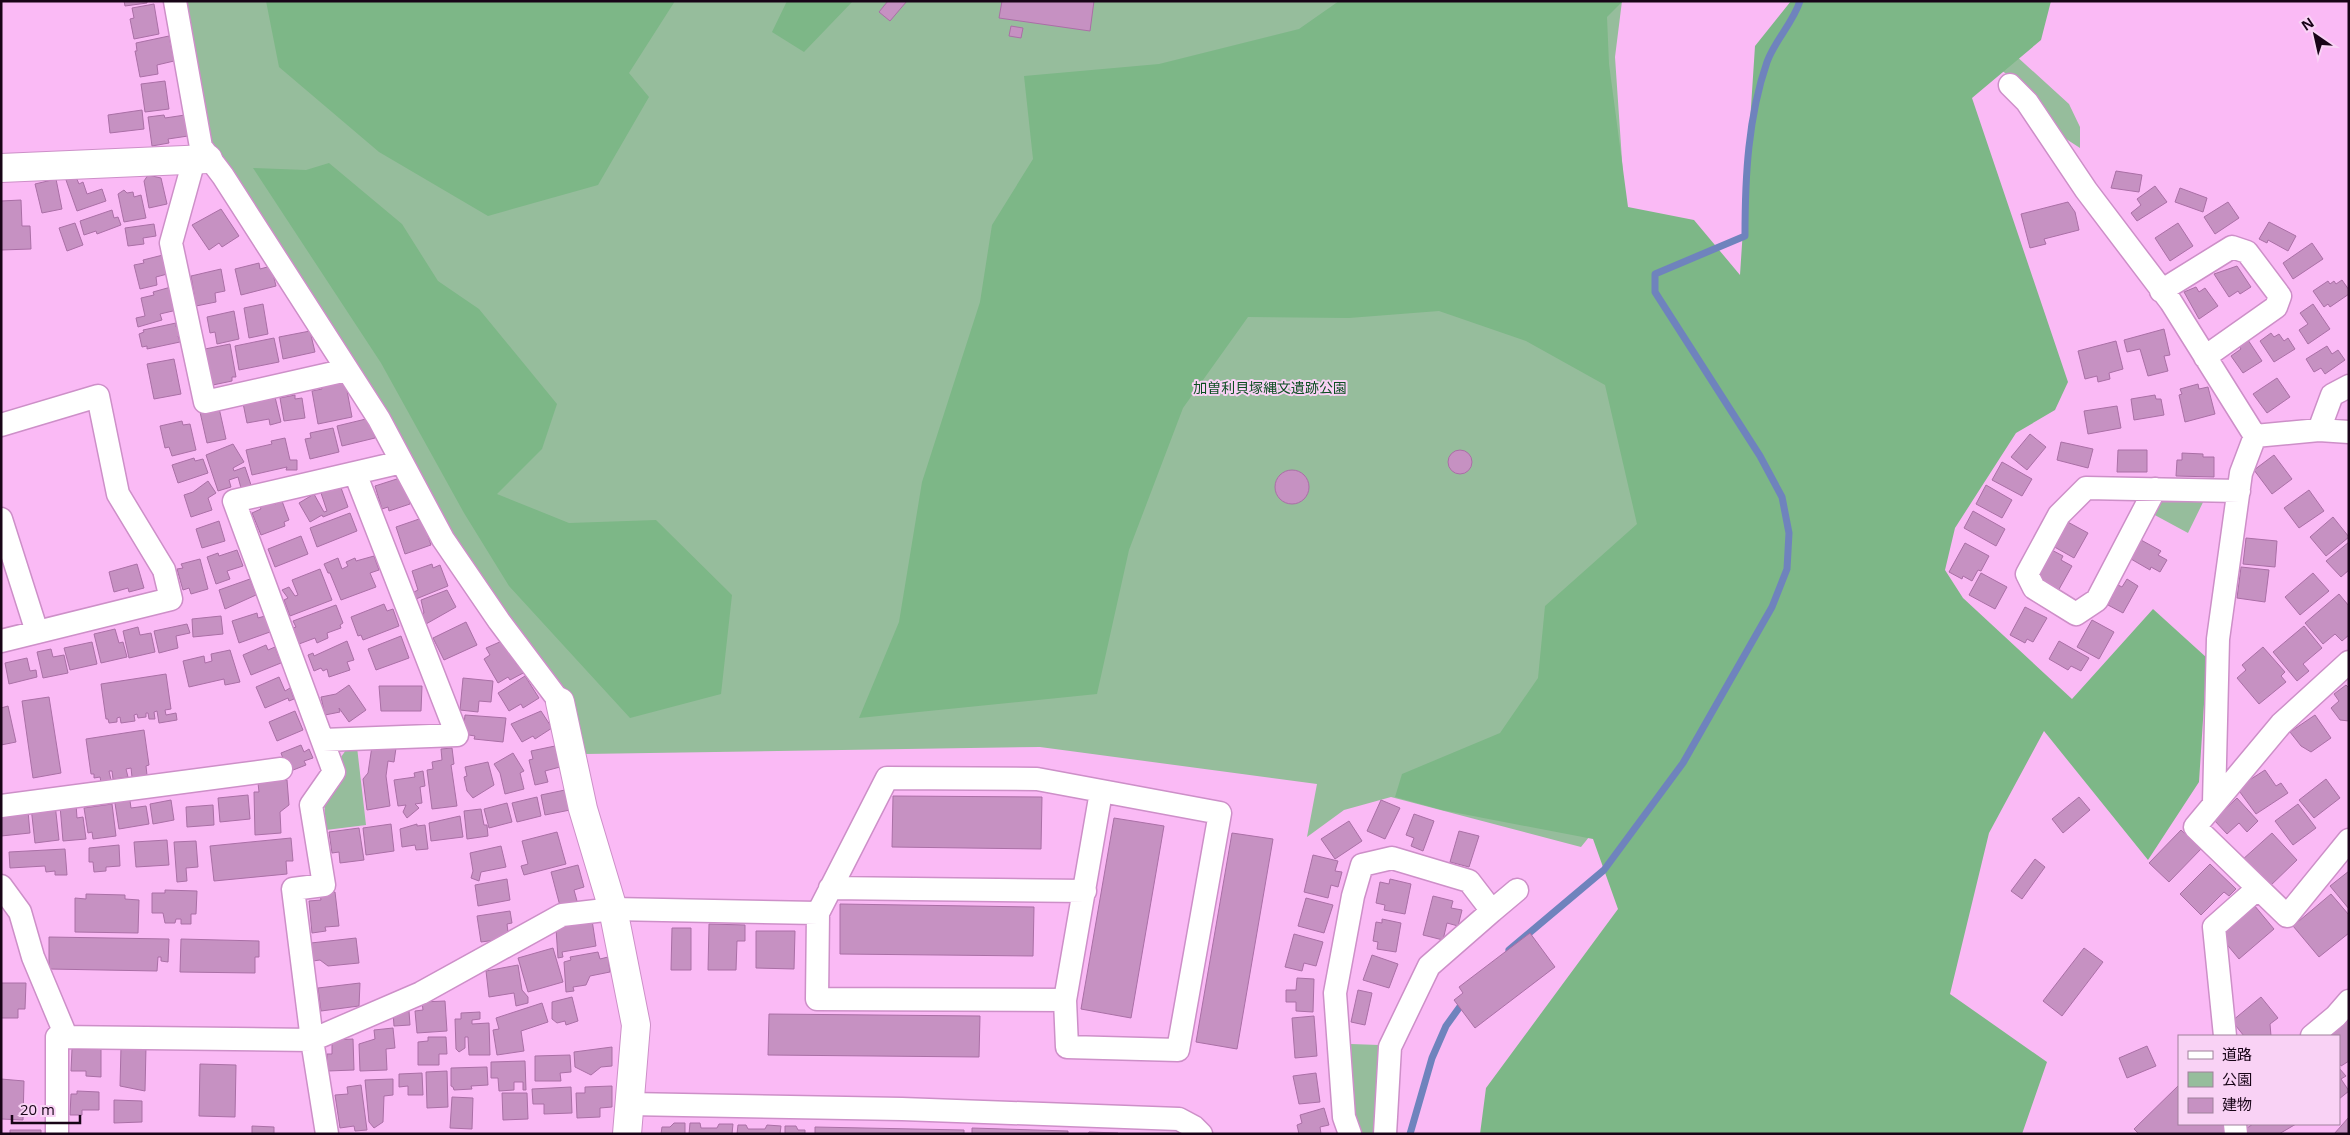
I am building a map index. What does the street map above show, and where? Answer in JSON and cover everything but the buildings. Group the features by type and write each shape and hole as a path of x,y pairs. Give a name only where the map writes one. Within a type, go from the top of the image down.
{"street":[{"path":"175,1 201,146 201,160 171,243 205,402 347,370"},
{"path":"2010,85 2027,102 2086,190 2161,291 2206,357 2255,436"},
{"path":"1,168 201,160 222,176 379,419 443,539 499,621 560,702 583,809 613,909 636,1025 627,1134"},
{"path":"2161,291 2232,247 2247,252 2280,296 2276,307 2206,357"},
{"path":"2319,430 2332,395 2349,386"},
{"path":"1,425 98,396 118,494 164,570 171,599 1,641"},
{"path":"2255,436 2319,430 2349,432"},
{"path":"2214,803 2218,639 2242,473 2255,436"},
{"path":"327,1134 312,1040 293,889 324,885 311,805 334,772 234,501 402,462"},
{"path":"323,740 457,736 355,473"},
{"path":"2155,489 2097,600 2076,614 2034,588 2027,574 2059,515 2086,488 2155,489 2239,491"},
{"path":"1,519 37,632"},
{"path":"2349,662 2281,724 2195,827 2287,916 2349,840"},
{"path":"1,806 281,769"},
{"path":"1065,1000 817,999 818,912 887,778 1037,779 1220,813 1178,1050 1068,1047 1065,1000 1101,792"},
{"path":"1350,1134 1344,1117 1336,993 1352,896 1362,865 1392,858 1469,882 1492,910"},
{"path":"1,886 20,912 33,957 66,1036"},
{"path":"830,888 1085,891"},
{"path":"2225,1035 2214,927 2257,889"},
{"path":"1385,1134 1390,1047 1429,966 1517,890"},
{"path":"57,1134 57,1037 312,1040 421,993 562,915 613,909 818,912"},
{"path":"2313,1035 2336,1016 2349,1001"},
{"path":"629,1104 902,1109 1178,1119 1194,1126 1201,1134"}],"green space":[{"name":"加曽利貝塚縄文遺跡公園","path":"182,1 1622,1 1615,57 1626,219 1705,693 1581,847 1391,797 1344,810 1307,837 1317,784 1040,747 585,754 507,622 210,147"},
{"path":"266,1 675,1 629,73 649,97 598,185 488,216 379,152 279,67"},
{"path":"787,1 853,1 804,52 772,32"},
{"path":"1339,1 1623,1 1607,17 1609,64 1628,207 1694,220 1740,275 1755,46 1791,1 2051,1 2041,40 1972,98 2068,382 2055,410 2016,433 1955,528 1945,570 1963,598 2072,699 2153,609 2207,658 2199,782 2148,860 2044,731 1989,833 1950,994 2047,1062 2022,1134 1480,1134 1486,1088 1618,909 1593,839 1442,810 1395,797 1402,774 1500,733 1538,678 1545,606 1637,524 1605,385 1526,341 1439,311 1349,318 1248,317 1183,408 1129,550 1097,694 859,718 899,622 922,482 980,302 992,225 1033,159 1024,76 1159,64 1299,29"},
{"path":"2014,54 2069,104 2080,127 2080,148 2060,135 2030,93 2000,69"},
{"path":"329,163 402,224 438,281 479,309 557,404 542,449 497,494 569,523 656,520 732,595 721,694 630,718 509,586 464,513 381,363 253,168 306,170"},
{"path":"2208,492 2188,533 2151,513 2164,496"},
{"path":"357,747 366,825 326,830 324,799 344,770 341,757 346,750"},
{"path":"1351,1044 1379,1045 1383,1098 1381,1134 1360,1134 1353,1109"}],"waterway":[{"path":"1509,950 1604,870 1683,763 1772,607 1787,569 1789,533 1782,497 1760,456 1655,292 1655,274 1745,236 1747,170 1756,104 1770,54 1793,17 1800,1"},
{"path":"1410,1134 1432,1058 1446,1026 1464,1001"}]}
